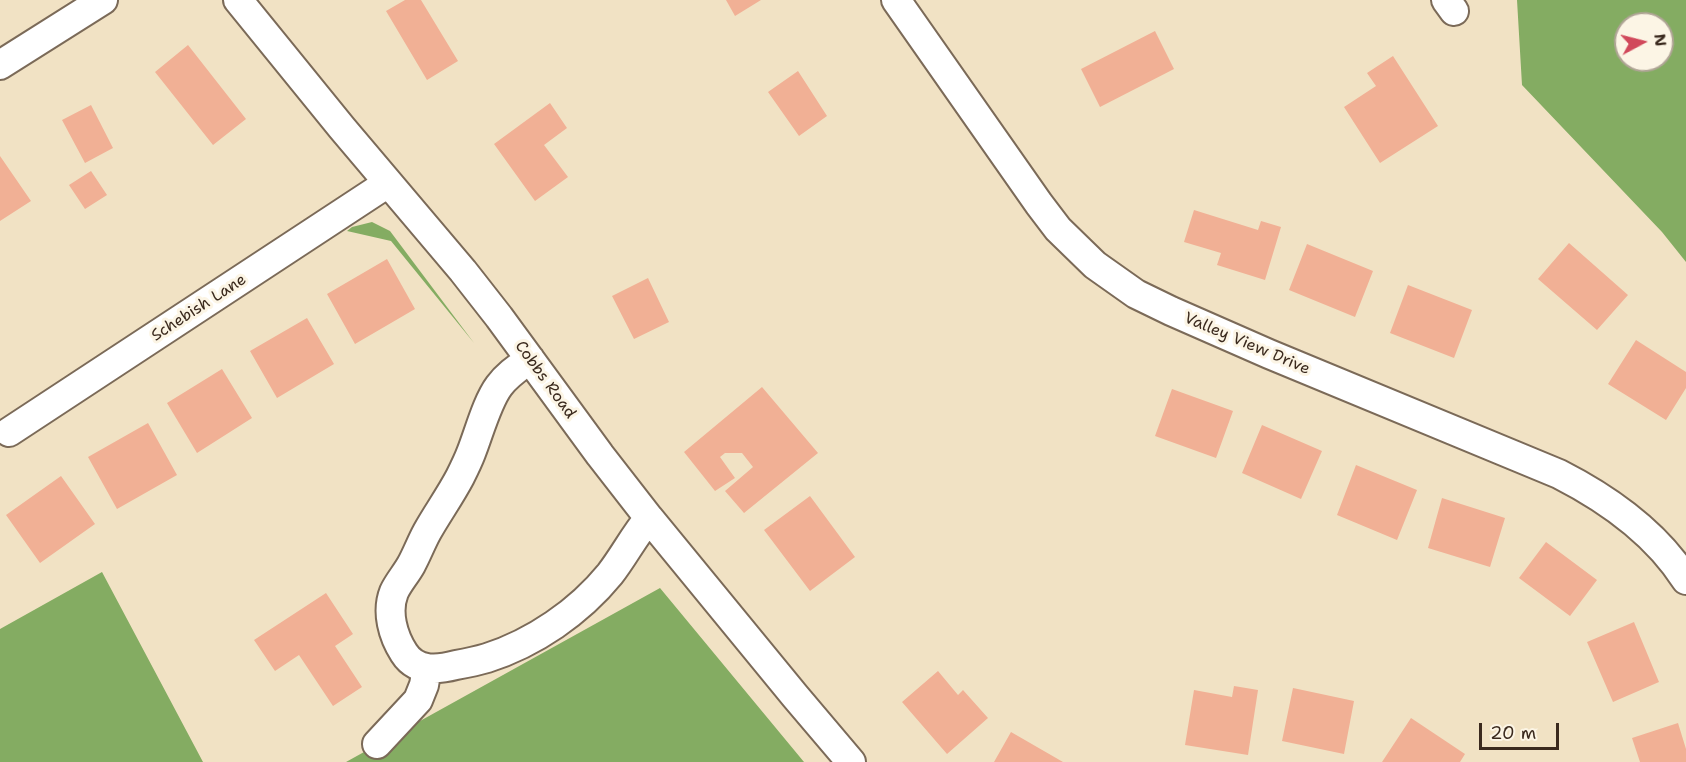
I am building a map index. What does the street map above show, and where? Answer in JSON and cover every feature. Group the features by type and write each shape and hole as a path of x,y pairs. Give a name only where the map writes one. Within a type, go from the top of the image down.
{"street":[{"path":"0,65 102,0"},
{"name":"Cobbs Road","path":"238,0 463,271 649,518 851,762"},
{"name":"Valley View Drive","path":"896,0 1039,204 1058,229 1095,265 1136,294 1171,312 1559,474 1580,485 1603,499 1639,527 1663,550 1686,580"},
{"name":"Schebish Lane","path":"9,432 388,183"},
{"path":"530,359 498,387 466,464 394,592 391,624 399,645 408,659 417,666 444,668 487,658 544,632 568,615 598,588 649,518"},
{"path":"377,744 418,700 427,668"}],"green space":[{"path":"1517,0 1686,0 1686,262 1662,232 1522,85"},
{"path":"372,222 390,231 474,343 391,241 347,231 352,227"},
{"path":"102,572 203,762 0,762 0,629"},
{"path":"660,588 804,762 346,762"}],"building":[{"path":"405,0 421,0 458,61 427,80 386,11"},
{"path":"726,0 761,0 735,16"},
{"path":"1155,31 1174,69 1100,107 1081,69"},
{"path":"188,45 246,119 213,145 155,72"},
{"path":"1393,56 1438,126 1380,163 1344,107 1376,86 1367,73"},
{"path":"798,71 827,116 799,136 768,92"},
{"path":"550,103 567,128 544,145 568,177 535,201 494,144"},
{"path":"91,105 113,148 85,163 62,120"},
{"path":"0,156 31,201 0,221"},
{"path":"91,171 107,195 85,209 69,185"},
{"path":"1194,210 1258,230 1261,221 1281,227 1265,280 1217,265 1221,253 1184,242"},
{"path":"1569,243 1628,295 1597,330 1538,279"},
{"path":"1307,244 1373,271 1355,317 1289,290"},
{"path":"387,259 415,309 355,344 327,294"},
{"path":"648,278 669,322 634,339 612,296"},
{"path":"1408,285 1472,310 1454,358 1390,333"},
{"path":"307,318 334,364 277,398 250,351"},
{"path":"1636,340 1686,372 1686,388 1666,420 1608,384"},
{"path":"222,369 252,418 197,453 167,403"},
{"path":"762,387 818,453 744,513 725,491 753,467 742,453 725,453 720,457 735,478 715,491 684,452"},
{"path":"1172,389 1233,411 1216,458 1155,436"},
{"path":"148,423 177,475 117,509 88,457"},
{"path":"1262,425 1322,451 1301,499 1242,473"},
{"path":"1356,465 1417,490 1397,540 1337,515"},
{"path":"61,476 95,524 40,563 6,515"},
{"path":"810,496 855,557 810,591 764,530"},
{"path":"1442,498 1505,518 1490,567 1428,548"},
{"path":"1546,542 1597,580 1570,616 1519,578"},
{"path":"326,593 353,634 335,646 362,687 333,706 299,655 275,671 254,640"},
{"path":"1634,622 1659,682 1613,702 1587,642"},
{"path":"938,671 958,695 963,690 988,718 947,754 902,702"},
{"path":"1234,686 1258,690 1248,755 1185,745 1194,690 1232,697"},
{"path":"1293,688 1354,701 1344,754 1282,741"},
{"path":"1411,718 1465,754 1460,762 1382,762"},
{"path":"1678,723 1686,749 1686,762 1640,762 1632,738"},
{"path":"1011,732 1063,762 994,762"}]}
